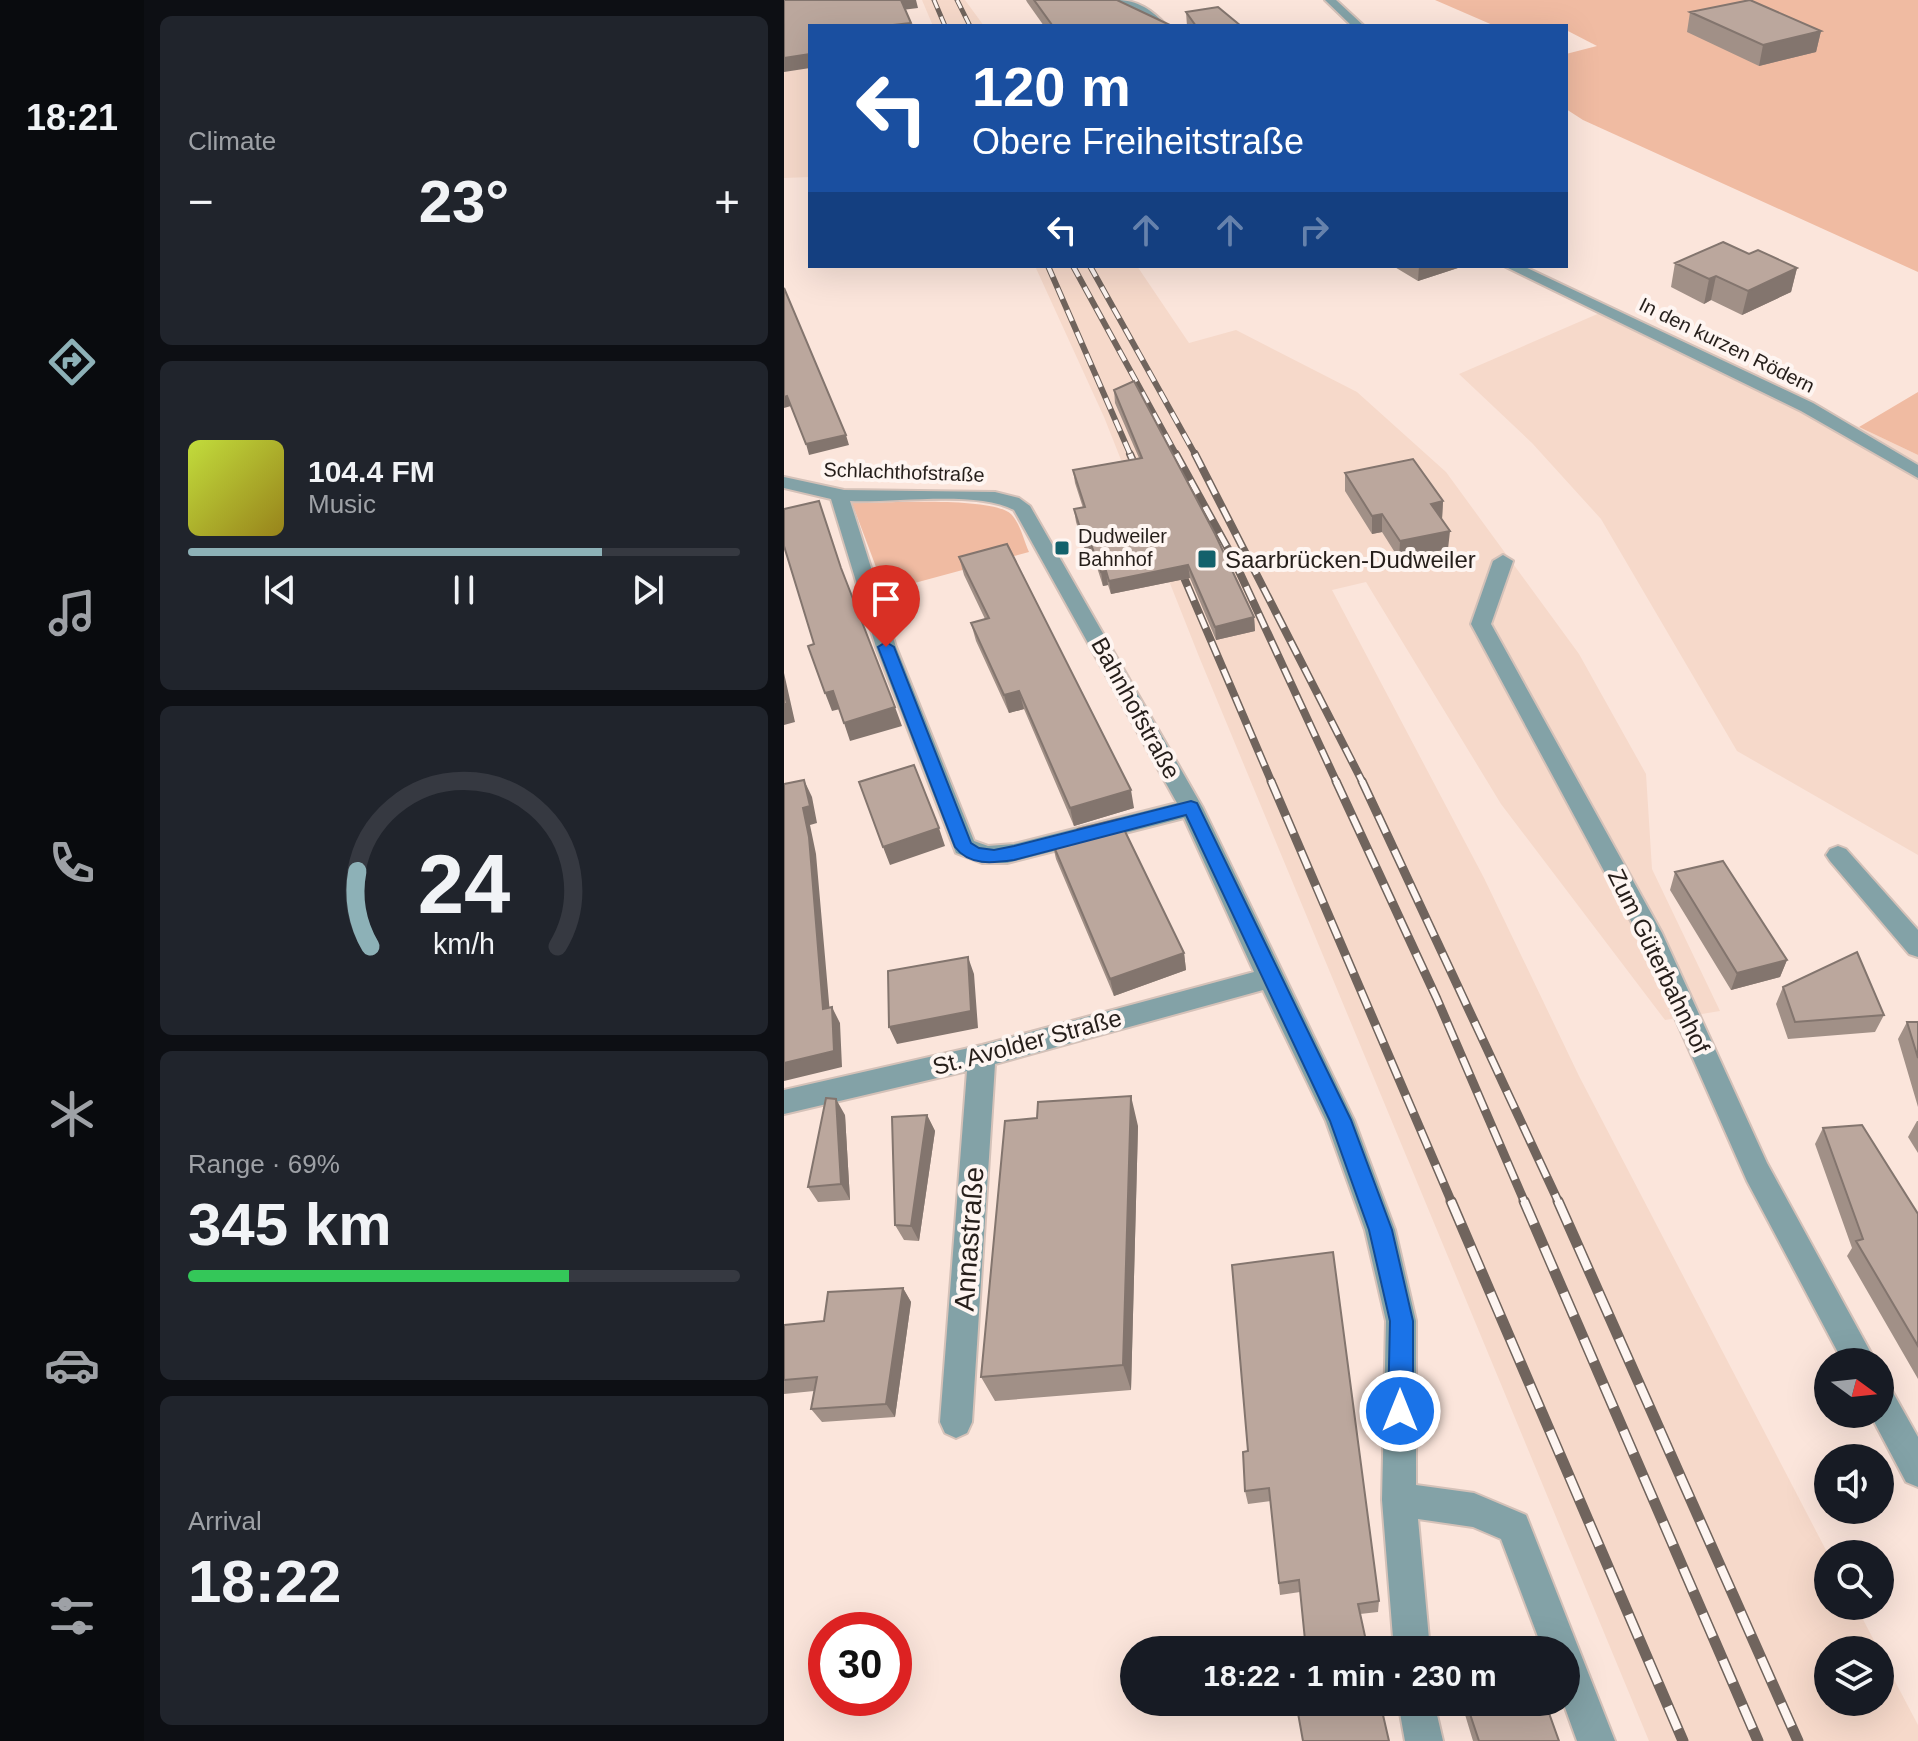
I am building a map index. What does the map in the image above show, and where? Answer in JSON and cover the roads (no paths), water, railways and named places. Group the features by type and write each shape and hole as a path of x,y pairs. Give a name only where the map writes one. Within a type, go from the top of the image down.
{"street":[{"path":"1121,0 1141,5 1159,24"},
{"path":"1330,0 1356,24"},
{"name":"In den kurzen Rödern","path":"1515,268 1807,407 1918,473"},
{"name":"Schlachthofstraße","path":"784,482 804,491 839,495 983,496 1011,500 1021,506"},
{"path":"839,495 886,647 964,847 975,854 994,856 1014,853 1191,808"},
{"name":"Bahnhofstraße","path":"1021,506 1191,808 1340,1120 1380,1230 1401,1321 1399,1500 1411,1636"},
{"name":"Zum Güterbahnhof","path":"1503,561 1481,624 1650,933 1757,1172 1852,1348"},
{"path":"1838,855 1918,947"},
{"name":"St. Avolder Straße","path":"784,1102 982,1056 1270,978"},
{"name":"Annastraße","path":"956,1422 982,1056"},
{"path":"1894,1426 1918,1470"},
{"path":"1399,1500 1474,1510 1514,1527 1556,1636"},
{"path":"1580,1699 1596,1741"},
{"path":"1419,1716 1424,1741"}],"railway":[{"path":"934,0 944,24"},
{"path":"957,0 969,24"},
{"path":"1049,268 1131,456"},
{"path":"1074,268 1177,456"},
{"path":"1091,268 1196,456"},
{"path":"1130,454 1141,479"},
{"path":"1176,454 1232,556 1337,783"},
{"path":"1195,454 1362,781"},
{"path":"1176,559 1272,783"},
{"path":"1271,781 1452,1203"},
{"path":"1336,781 1437,999 1525,1203"},
{"path":"1362,781 1559,1203"},
{"path":"1451,1201 1683,1741"},
{"path":"1524,1201 1758,1741"},
{"path":"1558,1201 1798,1741"}],"place":[{"name":"Dudweiler Bahnhof","path":"1062,548"},
{"name":"Saarbrücken-Dudweiler","path":"1207,559"}]}
